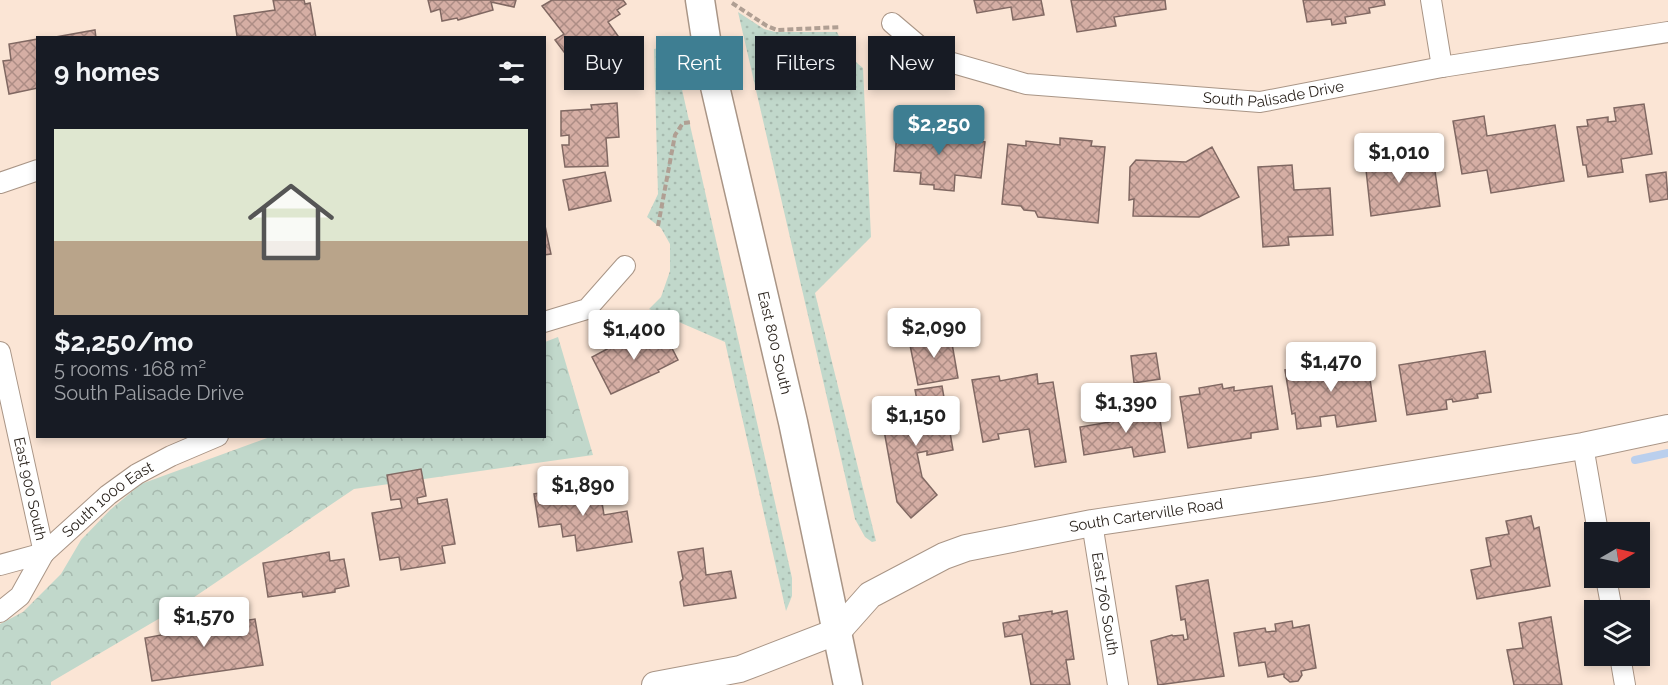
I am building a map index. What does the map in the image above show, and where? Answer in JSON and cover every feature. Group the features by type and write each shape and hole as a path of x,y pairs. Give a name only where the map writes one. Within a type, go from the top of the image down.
{"main road":[{"name":"East 800 South","path":"700,0 710,65 793,422 848,685"}],"street":[{"path":"1431,0 1442,67"},
{"name":"South Palisade Drive","path":"892,23 932,57 1026,84 1260,102 1442,67 1668,32"},
{"path":"0,183 36,171"},
{"path":"546,321 587,309 625,266"},
{"name":"East 900 South","path":"0,352 44,553"},
{"name":"South Carterville Road","path":"655,685 740,669 838,632 870,595 944,556 966,548 1092,523 1322,489 1583,446 1668,428"},
{"name":"South 1000 East","path":"0,565 44,553 108,495 137,474 213,438"},
{"path":"1583,446 1596,522"},
{"name":"East 760 South","path":"1092,523 1118,685"},
{"path":"0,612 20,596 44,553"},
{"path":"1622,666 1625,685"}],"path":[{"path":"732,3 777,30 841,27"},
{"path":"658,226 675,135 683,123 692,122"}],"green space":[{"path":"738,12 764,29 775,32 837,32 839,36 755,36 755,86"},
{"path":"654,49 656,49 656,90 682,90 792,578 792,596 786,611 725,342 649,309 661,297 670,271 670,244 661,228 647,217 658,194"},
{"path":"856,62 863,68 871,237 815,293 876,541 872,542 865,537 855,519 756,90 856,90"},
{"path":"558,337 593,455 354,489 184,604 51,682 51,685 0,685 0,624 23,612 61,574 81,540 110,510 141,484 267,438 546,438 546,342"}],"building":[{"path":"273,0 304,0 305,4 310,3 316,36 237,36 234,16 275,10"},
{"path":"428,0 516,0 514,7 491,2 493,10 458,20 457,18 442,21 440,9 431,12"},
{"path":"552,0 623,0 626,4 617,10 620,14 608,22 618,36 564,36 564,52 555,40 564,34 542,6"},
{"path":"974,0 1041,0 1044,15 1013,20 1011,7 977,13"},
{"path":"1071,0 1165,0 1166,9 1114,17 1116,26 1077,32"},
{"path":"1303,0 1384,0 1385,5 1369,8 1370,13 1345,17 1346,23 1332,25 1331,19 1307,22"},
{"path":"95,30 96,36 61,36"},
{"path":"36,39 36,88 9,94 3,61 11,60 9,44"},
{"path":"617,103 619,137 606,138 608,166 565,167 562,145 569,145 569,135 561,136 561,111 592,109 591,105"},
{"path":"1644,104 1652,154 1621,159 1623,172 1588,177 1586,165 1583,165 1577,127 1588,126 1587,120 1608,117 1608,122 1616,121 1614,108"},
{"path":"1484,116 1487,136 1555,125 1564,181 1491,193 1487,170 1462,174 1453,121"},
{"path":"913,128 973,133 972,140 985,142 981,178 955,175 954,191 934,189 934,185 920,184 921,173 894,171 897,131 912,132"},
{"path":"1060,138 1092,141 1091,146 1105,147 1098,223 1038,217 1035,211 1024,210 1021,206 1002,204 1008,144 1026,146 1026,141 1060,145"},
{"path":"1390,146 1393,163 1419,159 1420,166 1434,164 1440,206 1371,216 1364,151"},
{"path":"1212,147 1239,197 1199,217 1133,216 1134,199 1129,200 1130,167 1136,160 1186,162"},
{"path":"1292,165 1294,190 1330,188 1333,235 1288,237 1289,245 1263,247 1258,167"},
{"path":"605,172 611,201 569,210 563,180"},
{"path":"1666,172 1668,199 1650,202 1646,175"},
{"path":"546,230 551,254 546,255"},
{"path":"663,331 678,360 658,370 659,372 611,394 592,357 624,340 627,346 641,339 642,342"},
{"path":"950,332 958,378 918,385 909,340"},
{"path":"1485,351 1491,392 1477,394 1478,398 1453,402 1452,399 1446,400 1447,409 1407,415 1399,365"},
{"path":"1156,353 1160,379 1134,383 1131,356"},
{"path":"1341,357 1346,361 1367,358 1376,421 1337,427 1335,415 1320,417 1321,426 1297,429 1295,413 1292,414 1285,370 1292,369 1295,364 1304,362 1310,366 1325,364 1331,358"},
{"path":"1037,374 1038,384 1053,382 1066,462 1035,467 1029,429 998,434 999,439 983,442 972,380 999,376 1000,381"},
{"path":"1222,384 1223,389 1234,387 1234,391 1272,386 1278,429 1251,433 1251,438 1188,448 1180,397 1200,394 1199,388"},
{"path":"942,386 953,450 927,455 927,451 917,453 922,477 937,495 911,518 897,502 881,414 903,411 904,418 920,415 915,390"},
{"path":"1158,407 1165,452 1134,457 1132,447 1084,455 1080,427 1110,422 1109,415"},
{"path":"421,469 426,496 417,498 418,504 447,499 455,544 442,546 445,563 401,570 399,557 380,560 372,513 402,508 400,499 391,500 387,475"},
{"path":"599,484 604,515 627,511 632,542 577,551 575,535 563,537 561,524 539,527 534,494"},
{"path":"1531,516 1534,529 1539,527 1550,586 1477,599 1471,570 1491,566 1486,538 1509,534 1506,521"},
{"path":"703,548 706,575 731,571 736,598 684,606 680,582 683,579 678,552"},
{"path":"329,552 330,561 344,559 349,586 335,589 335,592 303,597 302,592 268,597 263,563"},
{"path":"1208,580 1224,676 1158,685 1151,641 1172,635 1183,635 1184,640 1188,639 1185,619 1181,620 1176,586"},
{"path":"1052,611 1052,614 1067,611 1074,659 1066,660 1070,685 1031,685 1022,634 1005,637 1003,623 1020,620 1019,616"},
{"path":"223,616 224,624 255,619 263,665 152,681 145,638 172,633 170,625"},
{"path":"1551,617 1562,685 1514,685 1507,650 1523,648 1519,623"},
{"path":"1292,621 1293,628 1309,625 1316,668 1301,671 1302,675 1298,681 1290,682 1284,674 1268,677 1265,662 1239,666 1234,633 1265,628 1266,632 1276,631 1275,624"}],"waterway":[{"path":"1635,460 1668,453"}]}
